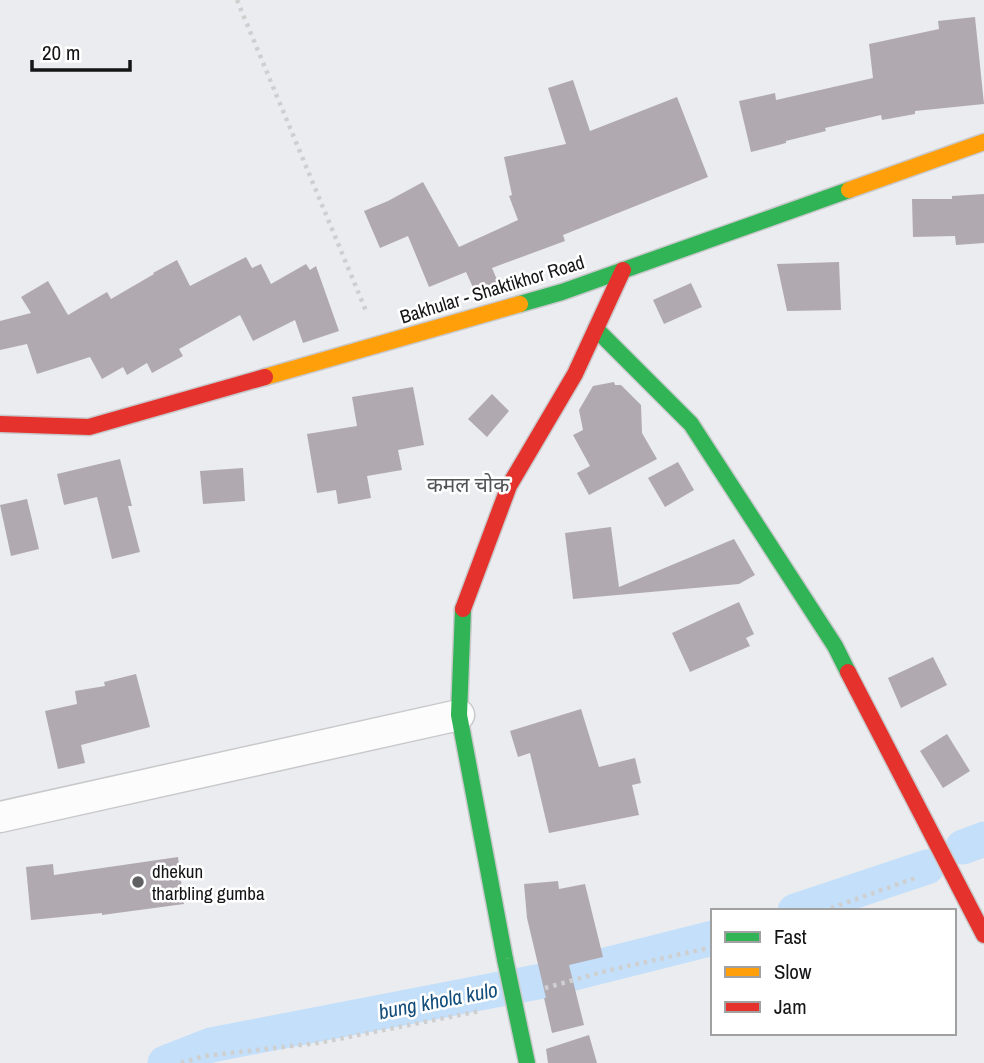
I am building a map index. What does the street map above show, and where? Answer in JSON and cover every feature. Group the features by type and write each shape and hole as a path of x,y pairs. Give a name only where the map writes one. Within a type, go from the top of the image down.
{"street":[{"name":"Bakhular - Shaktikhor Road","path":"0,424 89,427 562,292 984,142"},
{"path":"527,1063 459,715 463,607 509,486 575,374 623,270"},
{"path":"596,329 691,424 835,646 984,935"},
{"path":"0,817 459,715"}],"path":[{"path":"237,0 380,344"},
{"path":"829,909 949,865"},
{"path":"181,1063 204,1056 318,1043 514,1000 610,970 711,947"}],"building":[{"path":"975,17 984,104 915,111 915,114 882,120 881,115 825,128 826,131 751,152 739,101 775,93 776,100 873,78 869,44 939,29 938,21"},
{"path":"573,80 590,131 677,97 708,177 563,235 565,241 492,268 498,282 475,292 466,272 429,287 408,236 380,248 364,211 423,182 459,247 518,220 509,196 512,195 504,157 566,144 548,88"},
{"path":"984,194 984,243 956,245 955,236 913,237 912,199 952,199 952,196"},
{"path":"246,257 252,268 261,264 271,284 306,264 310,270 316,266 339,331 303,343 295,320 253,341 240,315 179,349 183,356 152,373 147,363 127,375 123,367 102,379 90,357 37,374 27,344 0,350 0,321 31,313 21,297 48,281 68,315 107,292 111,299 177,260 190,286"},
{"path":"839,262 841,310 787,311 777,264"},
{"path":"691,283 702,307 664,324 653,300"},
{"path":"614,382 615,385 621,385 641,405 642,433 657,459 589,495 577,473 590,466 573,435 583,430 579,410 593,386"},
{"path":"413,387 424,445 398,450 402,470 367,476 371,498 338,504 336,490 317,493 307,434 357,426 352,397"},
{"path":"492,394 509,411 487,437 468,419"},
{"path":"120,459 140,552 112,559 97,497 64,505 57,474"},
{"path":"678,462 694,490 665,507 648,478"},
{"path":"243,468 245,501 203,504 200,471"},
{"path":"27,499 39,549 11,556 0,505"},
{"path":"611,527 619,587 734,539 755,575 739,584 573,599 565,533"},
{"path":"739,602 754,634 746,638 750,646 690,672 672,633"},
{"path":"933,657 947,685 901,708 888,678"},
{"path":"136,674 150,727 81,745 85,763 58,769 45,711 77,704 75,691 105,686 104,682"},
{"path":"581,709 599,767 635,758 641,783 632,785 639,815 549,833 530,753 518,757 510,731"},
{"path":"947,734 970,771 943,788 920,751"},
{"path":"178,857 184,904 102,915 31,920 26,867 53,864 54,875"},
{"path":"558,881 559,889 585,884 603,957 569,965 584,1025 552,1033 527,918 524,884"},
{"path":"589,1035 597,1063 548,1063 546,1049"}],"waterway":[{"name":"bung khola kulo","path":"963,847 984,839"},
{"name":"bung khola kulo","path":"801,909 927,867"},
{"name":"bung khola kulo","path":"165,1063 211,1045 542,981 711,939"}],"traffic: fast":[{"path":"520,304 562,292 849,190"},
{"path":"596,329 691,424 835,646 848,672"},
{"path":"463,609 459,715 527,1063"}],"traffic: slow":[{"path":"849,190 984,142"},
{"path":"265,377 520,304"}],"traffic: jam":[{"path":"463,609 509,486 575,374 623,270"},
{"path":"0,424 89,427 265,377"},
{"path":"848,672 984,935"}],"place":[{"name":"dhekun tharbling gumba","path":"138,882"}],"district":[{"name":"कमल चोक","path":"468,485"}]}
